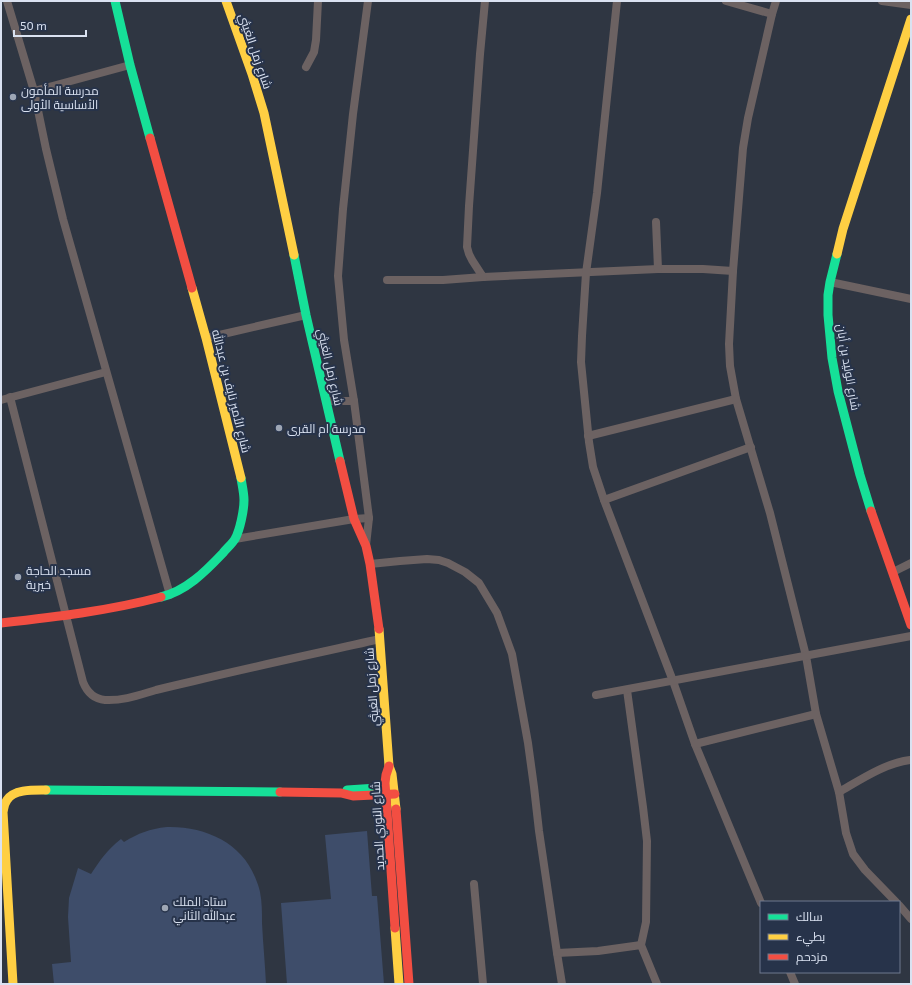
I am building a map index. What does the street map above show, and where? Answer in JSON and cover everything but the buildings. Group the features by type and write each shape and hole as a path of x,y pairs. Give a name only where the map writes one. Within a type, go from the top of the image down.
{"street":[{"path":"7,1 34,91 63,219 170,595"},
{"name":"شارع الأمير نايف بن عبدالله","path":"1,623 66,616 143,602 170,595 187,586 208,569 235,539 244,510 240,472 206,338 130,65 115,1"},
{"name":"شارع زمل الغيثي","path":"226,1 264,113 306,315 326,401 354,519 366,546 370,564 380,639 389,766"},
{"path":"306,67 314,52 318,1"},
{"path":"366,546 369,518 354,400 344,340 338,276 353,114 368,1"},
{"path":"483,277 472,260 467,247 485,1"},
{"path":"617,1 597,193 586,273 581,362 588,436 593,467 604,500 673,681 695,744 760,902"},
{"path":"726,1 772,14"},
{"path":"776,1 748,118 743,148 733,271 729,344 730,366 736,399 770,514 806,656 816,714 839,792 846,833 853,854 865,870 895,901"},
{"path":"882,1 911,5"},
{"name":"شارع الوليد بن أبان","path":"911,19 843,229 828,295 829,338 838,391 869,506 911,625"},
{"path":"34,91 130,65"},
{"path":"656,222 658,270"},
{"path":"387,280 443,280 658,270 703,269 733,271"},
{"path":"830,282 911,299"},
{"path":"206,338 306,315"},
{"path":"1,400 106,372"},
{"path":"10,398 83,682 86,689 94,696 106,700 124,699 201,679 380,639"},
{"path":"588,436 736,399"},
{"path":"326,401 354,400"},
{"path":"604,500 751,447"},
{"path":"235,539 354,519 369,518"},
{"path":"370,564 427,558 448,563 465,572 479,583 497,613 512,654 528,743 562,984"},
{"path":"893,572 911,563"},
{"path":"596,695 911,636"},
{"path":"627,690 646,834 646,922 641,945 657,984"},
{"path":"695,744 816,714"},
{"path":"839,792 890,765 899,761 911,760"},
{"name":"شارع النوري الحديد","path":"389,766 385,779 390,791 408,984"},
{"path":"13,984 3,812 4,804 9,797 18,792 35,790 342,793 353,789 390,791"},
{"name":"شارع النوري الحديد","path":"390,791 399,984"},
{"path":"474,884 483,984"},
{"path":"900,906 911,919"},
{"path":"557,953 598,951 641,945"},
{"path":"790,973 794,984"}],"shaded area":[{"name":"ستاد الملك عبدالله الثاني","path":"167,827 194,829 220,838 241,854 249,865 255,877 261,896 266,984 54,984 52,964 71,962 68,917 69,898 78,868 91,874 104,855 121,839 124,842 144,832"},
{"path":"367,831 372,896 377,896 384,984 287,984 281,903 331,899 325,835"}],"traffic: fast":[{"path":"115,1 130,65 150,138"},
{"path":"837,254 828,295 828,315 832,358 838,391 871,511"},
{"path":"294,255 306,315 340,461"},
{"path":"161,597 179,590 195,580 234,541 239,531 243,509 244,497 241,478"},
{"path":"347,790 392,787"},
{"path":"46,790 280,792"}],"traffic: slow":[{"path":"226,1 264,113 294,255"},
{"path":"837,254 843,229 911,19"},
{"path":"192,288 241,478"},
{"path":"379,629 389,766 392,774 396,809"},
{"path":"13,984 3,812 4,806 10,796 19,792 46,790"},
{"path":"395,928 399,984"}],"traffic: jam":[{"path":"150,138 192,288"},
{"path":"340,461 354,519 366,546 379,629"},
{"path":"871,511 911,625"},
{"path":"1,623 101,610 161,597"},
{"path":"389,766 385,783 395,928"},
{"path":"280,792 341,793 353,796 395,794"},
{"path":"396,809 409,984"}],"place":[{"name":"مدرسة المأمون الأساسية الأولى","path":"13,97"},
{"name":"مدرسة ام القرى","path":"279,428"},
{"name":"مسجد الحاجة خيرية","path":"18,577"},
{"name":"ستاد الملك عبدالله الثاني","path":"165,908"}]}
